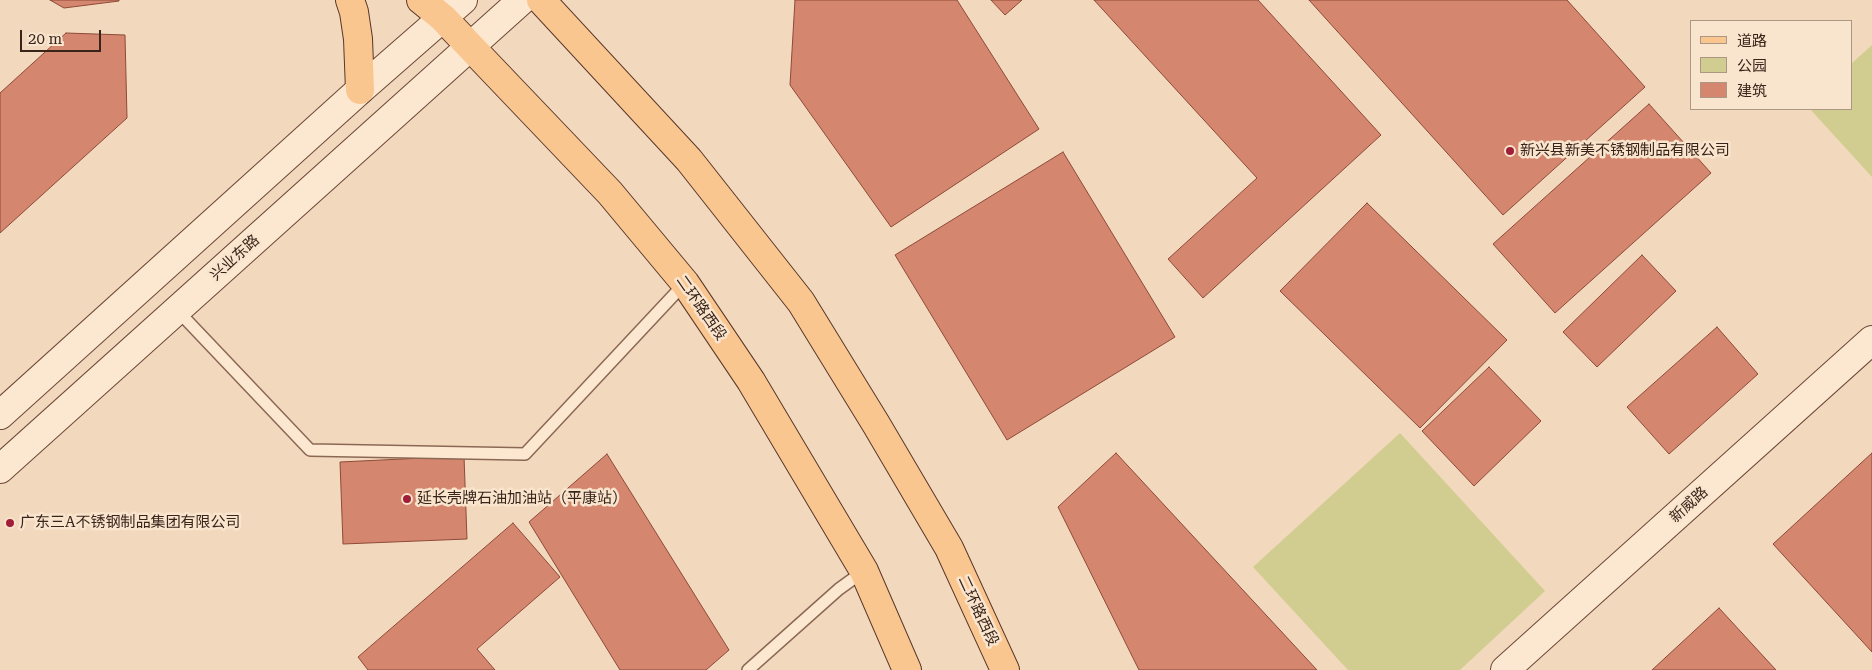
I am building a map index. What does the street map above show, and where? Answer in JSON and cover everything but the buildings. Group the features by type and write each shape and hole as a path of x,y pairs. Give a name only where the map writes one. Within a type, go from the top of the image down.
{"main road":[{"path":"350,0 354,12 358,39 360,90"},
{"name":"二环路西段","path":"421,0 470,46 610,192 685,283 751,382 864,571 908,670"},
{"name":"二环路西段","path":"541,0 689,160 801,302 949,548 1005,670"}],"street":[{"path":"0,415 360,90 463,0"},
{"name":"兴业东路","path":"0,469 522,0"},
{"name":"新威路","path":"1505,670 1872,340"}],"lane":[{"path":"177,310 310,450 525,454 685,283"},
{"path":"748,670 839,589 864,571"}],"green space":[{"path":"1872,45 1872,177 1811,110 1852,110 1852,63"},
{"path":"1400,433 1545,591 1460,670 1348,670 1253,567"}],"place":[{"name":"新兴县新美不锈钢制品有限公司","path":"1510,151"},
{"name":"延长壳牌石油加油站（平康站）","path":"407,499"},
{"name":"广东三A不锈钢制品集团有限公司","path":"10,523"}]}
